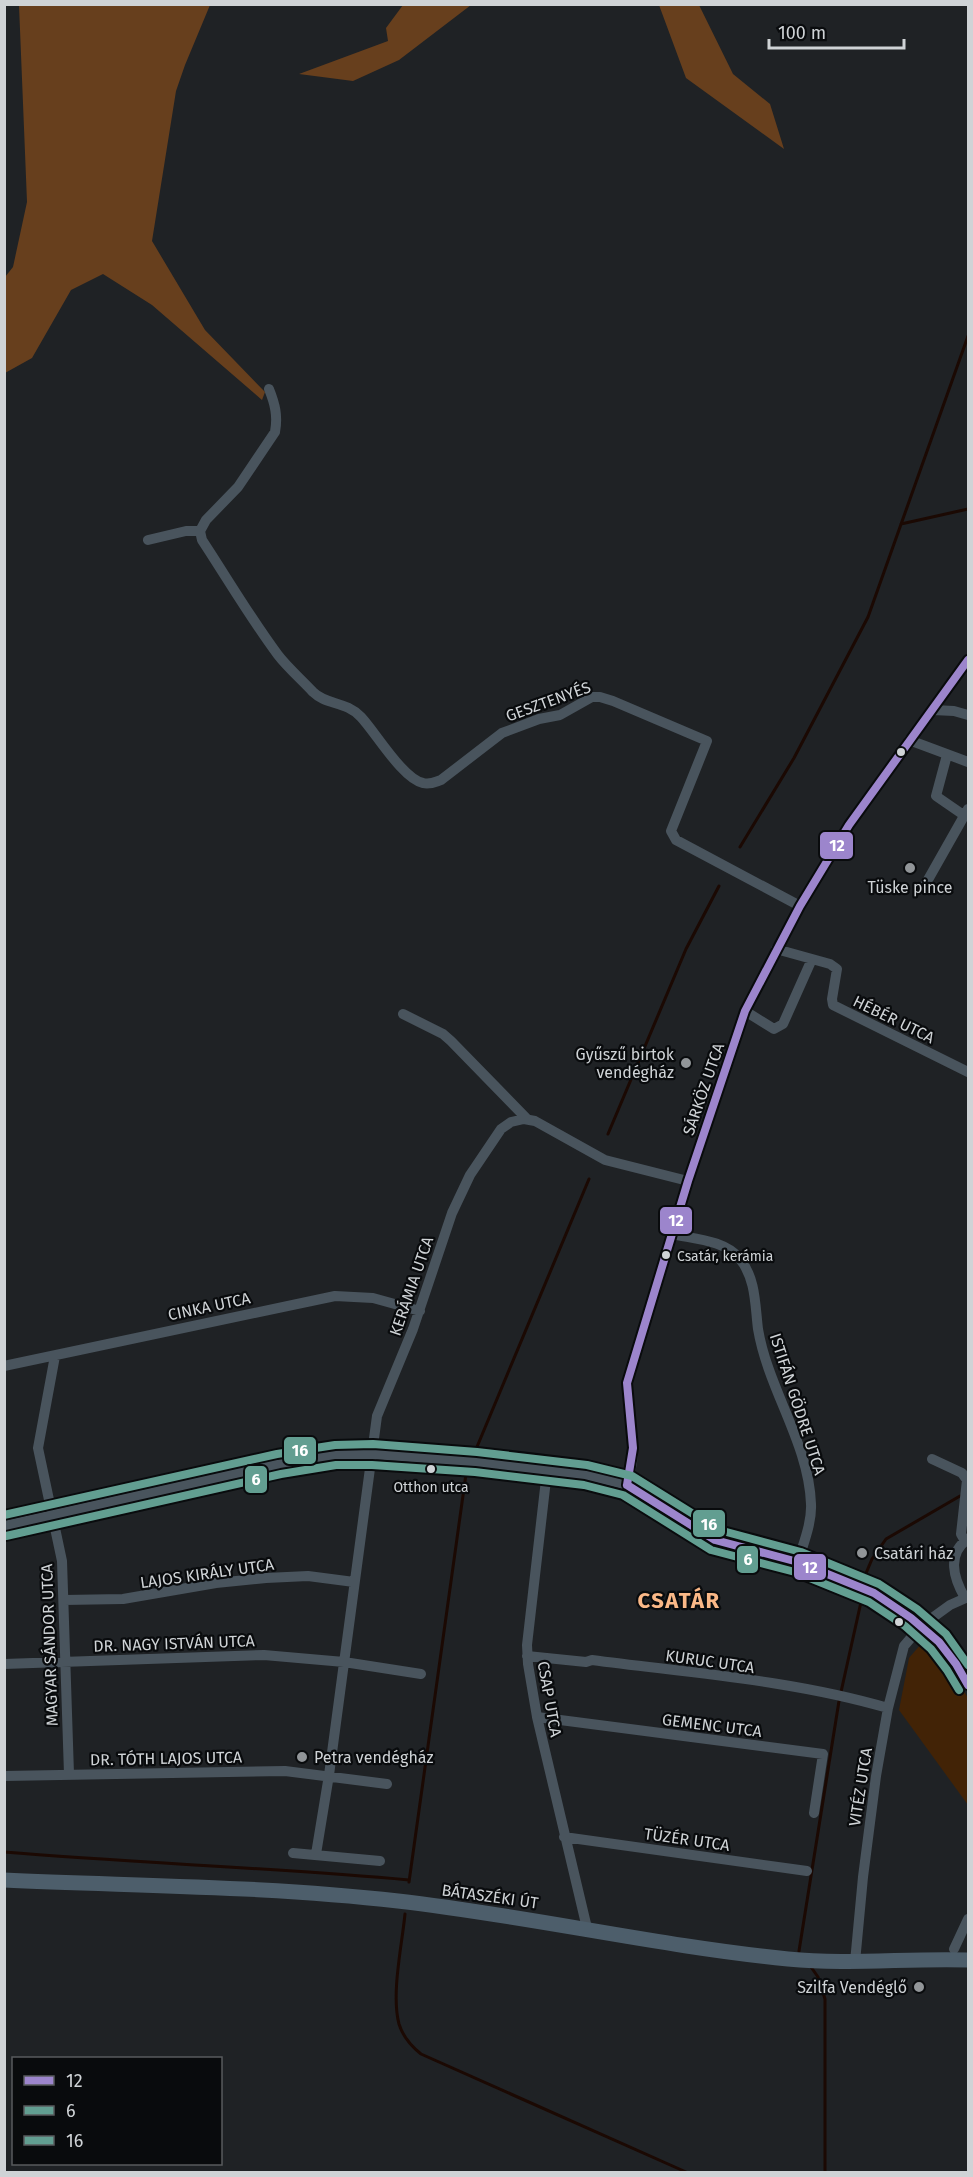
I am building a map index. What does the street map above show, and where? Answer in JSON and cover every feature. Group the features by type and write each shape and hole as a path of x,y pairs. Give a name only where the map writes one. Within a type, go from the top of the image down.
{"main road":[{"name":"BÁTASZÉKI ÚT","path":"4,1880 268,1891 398,1901 767,1956 817,1961 969,1960"}],"street":[{"path":"148,540 186,531 200,531 207,520 238,487 275,432 278,421 276,407 269,389"},
{"name":"GESZTENYÉS","path":"200,531 202,540 279,657 315,693 328,701 351,708 361,717 414,779 431,784 441,780 502,733 539,719 560,715 592,698 600,697 613,701 706,741 671,831 676,840 800,906"},
{"name":"SÁRKÖZ UTCA","path":"627,1485 633,1448 627,1383 688,1181 745,1011 800,906 849,825 969,660"},
{"path":"933,710 954,711 969,715"},
{"path":"909,740 969,762"},
{"path":"926,885 967,812 936,796 948,755"},
{"name":"HÉBÉR UTCA","path":"777,949 830,964 837,969 833,1005 969,1072"},
{"path":"745,1011 774,1029 783,1024 812,959"},
{"path":"403,1014 443,1034 528,1120 554,1130 605,1160 688,1181"},
{"name":"KERÁMIA UTCA","path":"316,1854 329,1775 377,1416 420,1311 452,1213 470,1175 501,1129 511,1122 528,1120"},
{"name":"ISTIFÁN GÖDRE UTCA","path":"672,1234 720,1245 739,1257 748,1271 755,1295 759,1330 766,1358 799,1447 809,1487 811,1506 798,1562"},
{"name":"CINKA UTCA","path":"4,1366 335,1296 373,1298 420,1311"},
{"name":"MAGYAR SÁNDOR UTCA","path":"55,1356 38,1448 62,1561 69,1774"},
{"path":"4,1526 279,1464 335,1455 372,1454 476,1462 586,1475 627,1485 715,1540 798,1562 874,1593 921,1626 939,1642 969,1685"},
{"path":"932,1459 962,1473 967,1480 961,1534 967,1540 954,1556 953,1569 957,1583 967,1598"},
{"name":"CSAP UTCA","path":"547,1471 527,1656 537,1717 587,1928"},
{"name":"LAJOS KIRÁLY UTCA","path":"64,1600 123,1599 216,1583 266,1578 308,1576 354,1582"},
{"name":"VITÉZ UTCA","path":"855,1962 865,1856 888,1708 904,1646 921,1626 950,1605 967,1598"},
{"name":"DR. NAGY ISTVÁN UTCA","path":"4,1664 264,1655 344,1662"},
{"name":"KURUC UTCA","path":"527,1656 586,1662 592,1660 832,1694 888,1708"},
{"path":"344,1662 421,1674"},
{"name":"GEMENC UTCA","path":"537,1717 823,1754 814,1813"},
{"name":"DR. TÓTH LAJOS UTCA","path":"4,1776 285,1771 329,1775"},
{"path":"329,1775 387,1784"},
{"name":"TÜZÉR UTCA","path":"564,1837 807,1871"},
{"path":"292,1853 380,1861"},
{"path":"954,1949 969,1919"}],"shaded area":[{"path":"19,5 210,5 176,91 152,241 205,330 265,392 262,400 152,305 103,274 71,290 32,358 5,373 5,277 13,267 27,202"},
{"path":"403,5 471,5 399,60 353,81 299,74 388,41 386,28"},
{"path":"659,5 699,5 733,74 770,104 784,149 686,78"},
{"path":"927,1637 947,1663 968,1698 968,1805 899,1710 909,1658"}],"waterway":[{"path":"740,847 794,758 868,617 968,336"},
{"path":"901,524 968,509"},
{"path":"608,1134 686,949 719,886"},
{"path":"474,1454 589,1179"},
{"path":"409,1882 466,1474"},
{"path":"864,1578 872,1559 886,1539 960,1496"},
{"path":"799,1951 839,1701 861,1602"},
{"path":"4,1852 409,1880"},
{"path":"405,1914 398,1969 397,2012 403,2033 417,2051 686,2172"},
{"path":"811,1967 818,1977 825,1999 825,2172"}],"transit line":[{"name":"12","path":"627,1485 633,1448 627,1383 688,1181 745,1011 800,906 849,825 968,660"},
{"name":"16","path":"4,1515 277,1454 335,1445 373,1444 477,1452 587,1465 632,1476 719,1530 801,1552 879,1584 917,1609 946,1634 968,1665"},
{"name":"6","path":"6,1536 281,1474 336,1465 372,1465 475,1472 584,1485 623,1495 711,1550 795,1572 869,1602 905,1626 931,1649 959,1690"},
{"name":"12","path":"627,1485 715,1540 798,1562 874,1593 911,1618 939,1642 968,1685"}],"place":[{"name":"Tüske pince","path":"910,868"},
{"name":"Gyűszű birtok vendégház","path":"686,1063"},
{"name":"Csatár, kerámia","path":"666,1255"},
{"name":"Otthon utca","path":"431,1469"},
{"name":"Csatári ház","path":"862,1553"},
{"name":"Petra vendégház","path":"302,1757"},
{"name":"Szilfa Vendéglő","path":"919,1987"}],"district":[{"name":"CSATÁR","path":"679,1600"}]}
